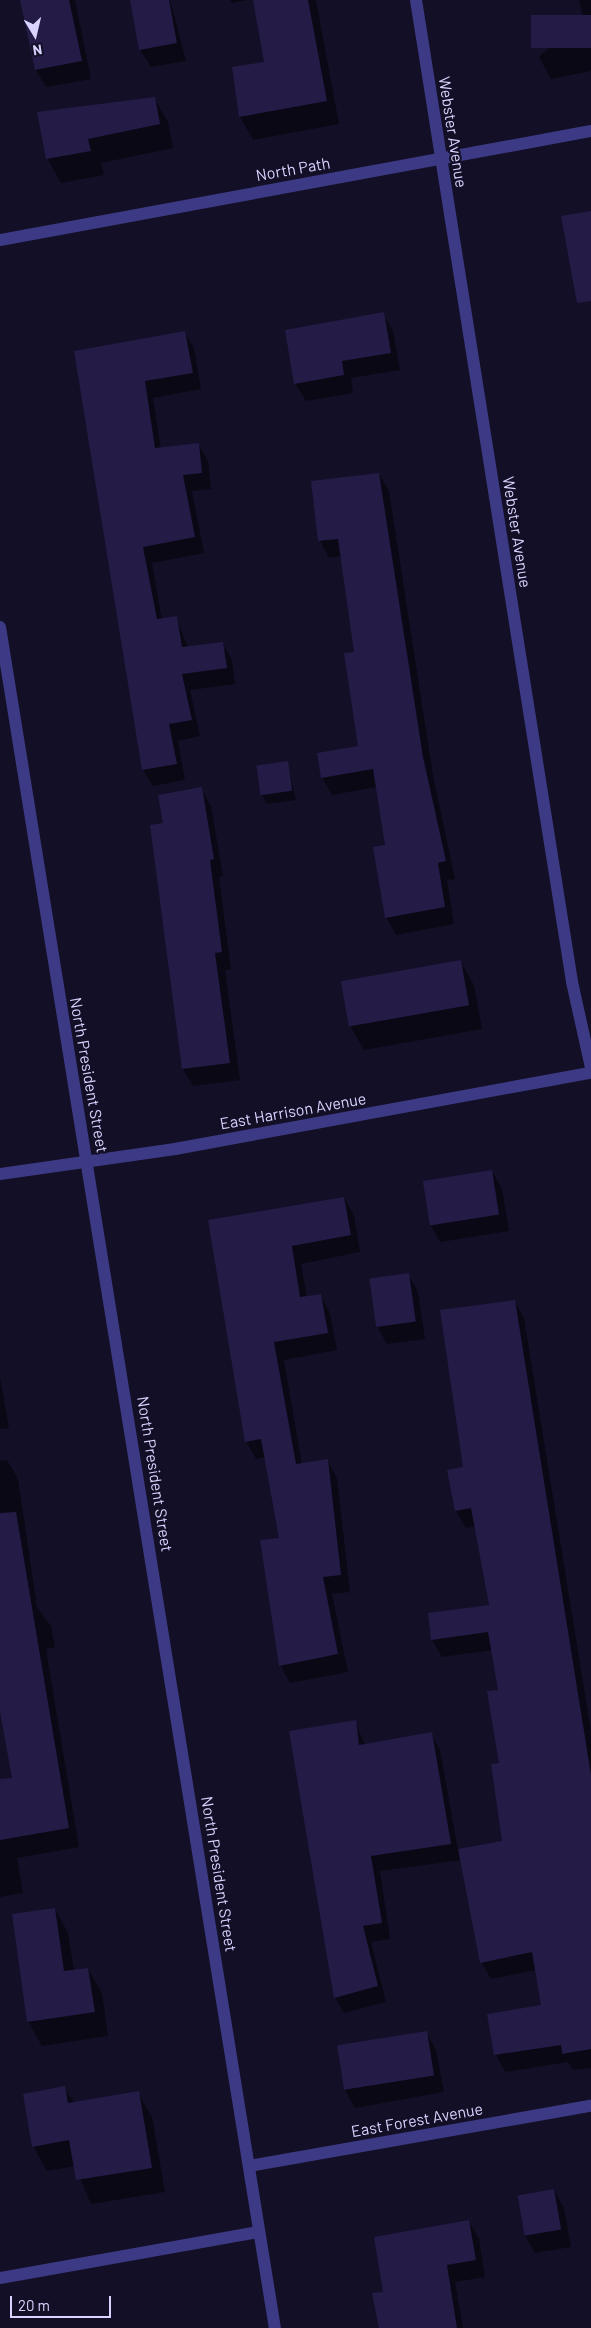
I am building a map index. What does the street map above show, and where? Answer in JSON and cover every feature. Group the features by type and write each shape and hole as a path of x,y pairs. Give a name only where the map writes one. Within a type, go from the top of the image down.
{"street":[{"name":"Webster Avenue","path":"416,0 572,982 591,1068"},
{"name":"North Path","path":"0,240 591,131"},
{"name":"North President Street","path":"0,627 88,1161 275,2328"},
{"name":"East Harrison Avenue","path":"0,1174 88,1161 591,1073"},
{"name":"East Forest Avenue","path":"249,2166 591,2106"},
{"path":"0,2278 259,2232"}],"building":[{"path":"20,0 69,0 82,61 35,70"},
{"path":"130,0 169,0 177,43 139,50"},
{"path":"253,0 308,0 327,101 239,117 232,67 264,62"},
{"path":"531,15 591,15 591,48 531,48"},
{"path":"155,97 160,124 88,139 91,151 46,159 37,112"},
{"path":"591,211 591,301 577,303 561,216"},
{"path":"384,312 391,353 342,361 344,375 294,384 285,330"},
{"path":"185,331 193,373 145,381 155,448 199,443 202,473 183,475 195,537 143,547 157,619 177,616 182,647 223,642 227,668 182,674 192,720 169,724 177,764 142,770 74,351"},
{"path":"379,473 423,757 446,861 438,863 445,907 385,918 373,847 385,845 373,769 321,778 317,753 358,746 344,653 354,652 338,539 318,541 311,481"},
{"path":"288,761 292,791 260,795 256,765"},
{"path":"202,787 214,859 210,860 222,952 215,953 230,1063 182,1069 150,825 163,823 158,795"},
{"path":"461,960 469,1005 349,1026 341,981"},
{"path":"492,1170 499,1214 430,1225 423,1181"},
{"path":"344,1197 351,1235 292,1246 300,1297 321,1294 328,1333 274,1342 296,1464 328,1459 341,1575 323,1577 338,1654 279,1666 260,1540 279,1538 261,1439 245,1442 208,1220"},
{"path":"409,1273 416,1322 376,1327 369,1279"},
{"path":"515,1300 591,1775 591,2049 562,2054 561,2045 494,2055 487,2014 541,2005 532,1952 480,1963 458,1849 502,1841 491,1764 499,1763 487,1691 498,1690 488,1632 431,1640 428,1613 489,1605 471,1508 455,1511 447,1470 463,1467 440,1310"},
{"path":"16,1512 69,1828 0,1840 0,1779 12,1778 0,1712 0,1513"},
{"path":"356,1720 359,1745 432,1732 451,1844 371,1856 382,1923 363,1926 378,1986 334,1998 289,1731"},
{"path":"55,1908 64,1971 88,1968 95,2012 27,2022 12,1914"},
{"path":"427,2031 434,2075 344,2090 337,2045"},
{"path":"65,2086 68,2103 139,2091 152,2168 76,2180 69,2140 32,2147 23,2094"},
{"path":"554,2189 561,2229 525,2236 518,2195"},
{"path":"469,2220 476,2260 447,2265 457,2328 379,2328 372,2293 383,2292 374,2237"}]}
